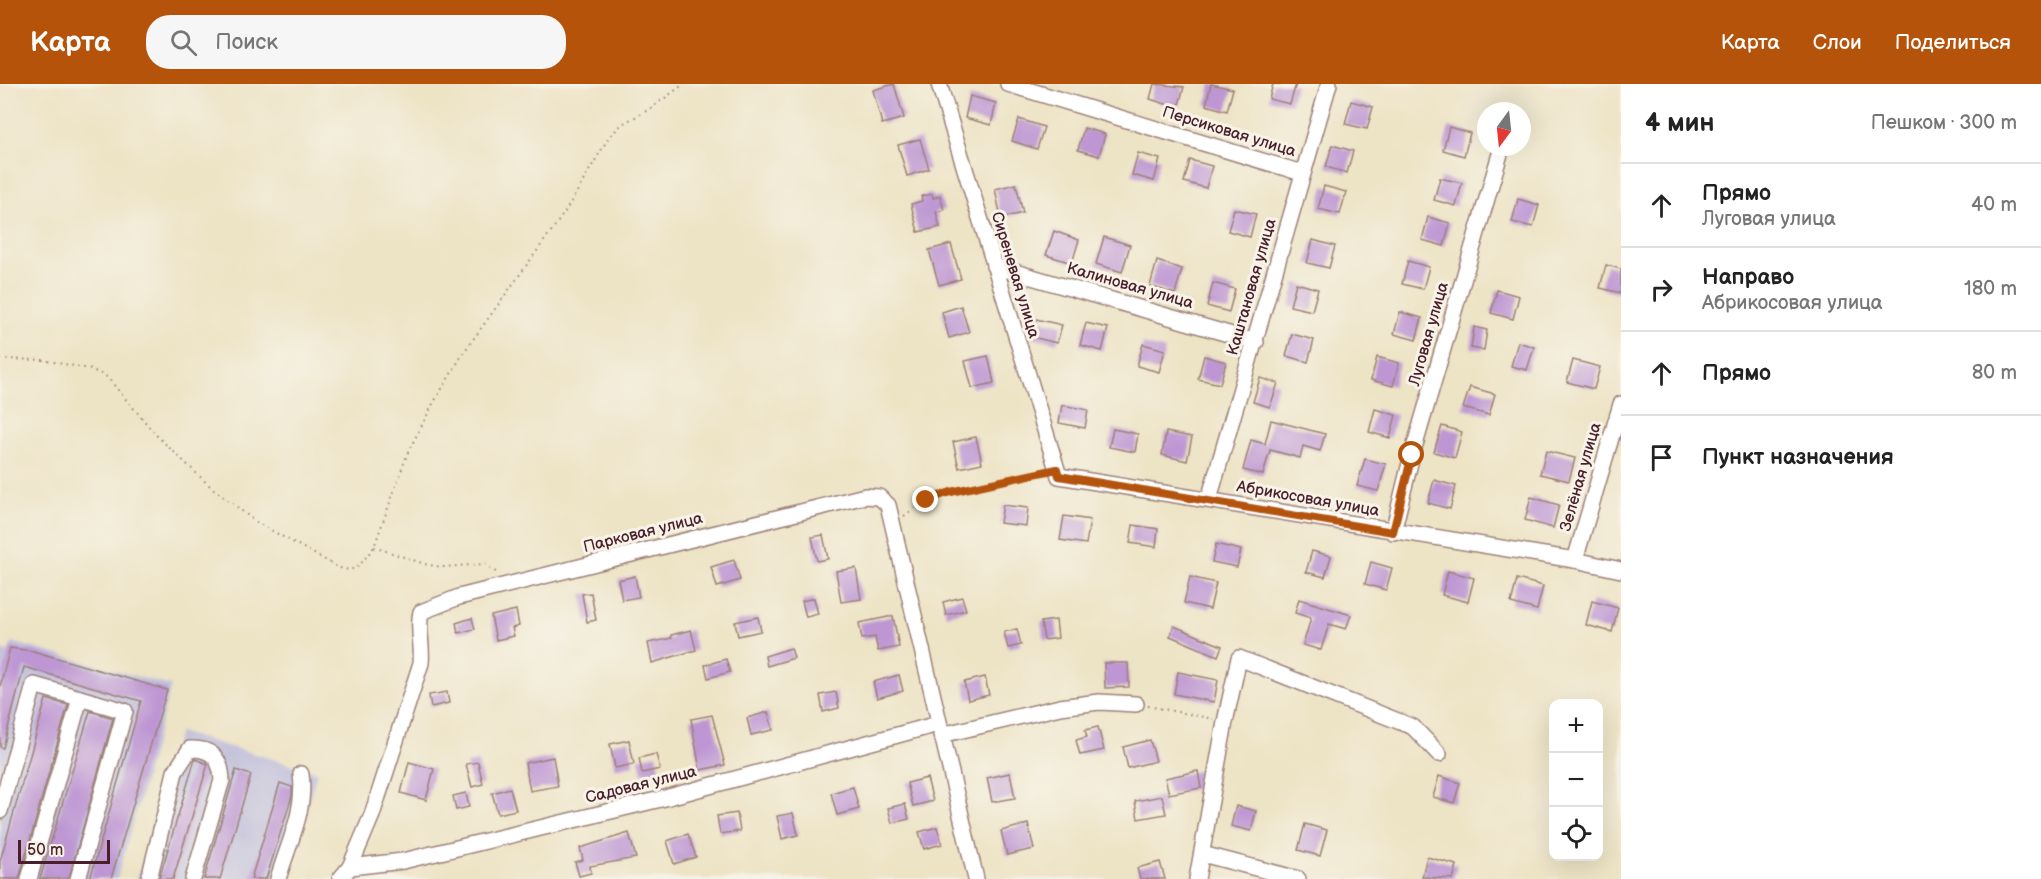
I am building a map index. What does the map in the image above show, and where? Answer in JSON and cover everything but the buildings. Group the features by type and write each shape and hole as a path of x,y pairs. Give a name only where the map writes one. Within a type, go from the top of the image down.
{"street":[{"name":"Сиреневая улица","path":"939,84 1058,473"},
{"name":"Персиковая улица","path":"1008,84 1302,173"},
{"name":"Каштановая улица","path":"1209,499 1329,84"},
{"name":"Луговая улица","path":"1393,532 1412,455 1499,156"},
{"name":"Калиновая улица","path":"994,266 1256,342"},
{"name":"Зелёная улица","path":"1575,560 1621,404"},
{"name":"Абрикосовая улица","path":"1058,473 1393,532 1575,560 1621,570"},
{"name":"Парковая улица","path":"345,873 389,766 421,663 423,646 419,621 421,612 430,607 501,587 866,496 879,497 888,505 891,522"},
{"path":"891,522 976,879"},
{"path":"1197,879 1225,722 1239,658 1413,727 1439,754"},
{"path":"0,811 34,685 125,711 78,879"},
{"path":"29,879 80,698"},
{"name":"Садовая улица","path":"345,873 403,861 940,730 1060,707 1099,702 1136,704"},
{"path":"149,879 175,771 190,749 201,748 214,754 221,765 222,780 193,879"},
{"path":"278,879 294,831 303,790 300,774"},
{"path":"1202,854 1298,879"}],"path":[{"path":"0,359 43,360 90,369 107,377 158,436 211,488 256,522 340,568 350,570 359,566 374,547 408,452 464,352 565,212 609,137 622,124 650,109 684,84"},
{"path":"891,522 909,514 926,500 951,492 1058,473"},
{"path":"374,547 428,565 443,567 485,564 497,573 501,587"},
{"path":"1136,704 1225,722"}],"shaded area":[{"path":"12,642 171,686 117,879 0,879 0,650 9,652"},
{"path":"179,732 317,772 286,879 137,879"}],"route":[{"path":"926,500 951,492 1057,469 1059,476 1209,499 1393,532 1412,455"}]}
